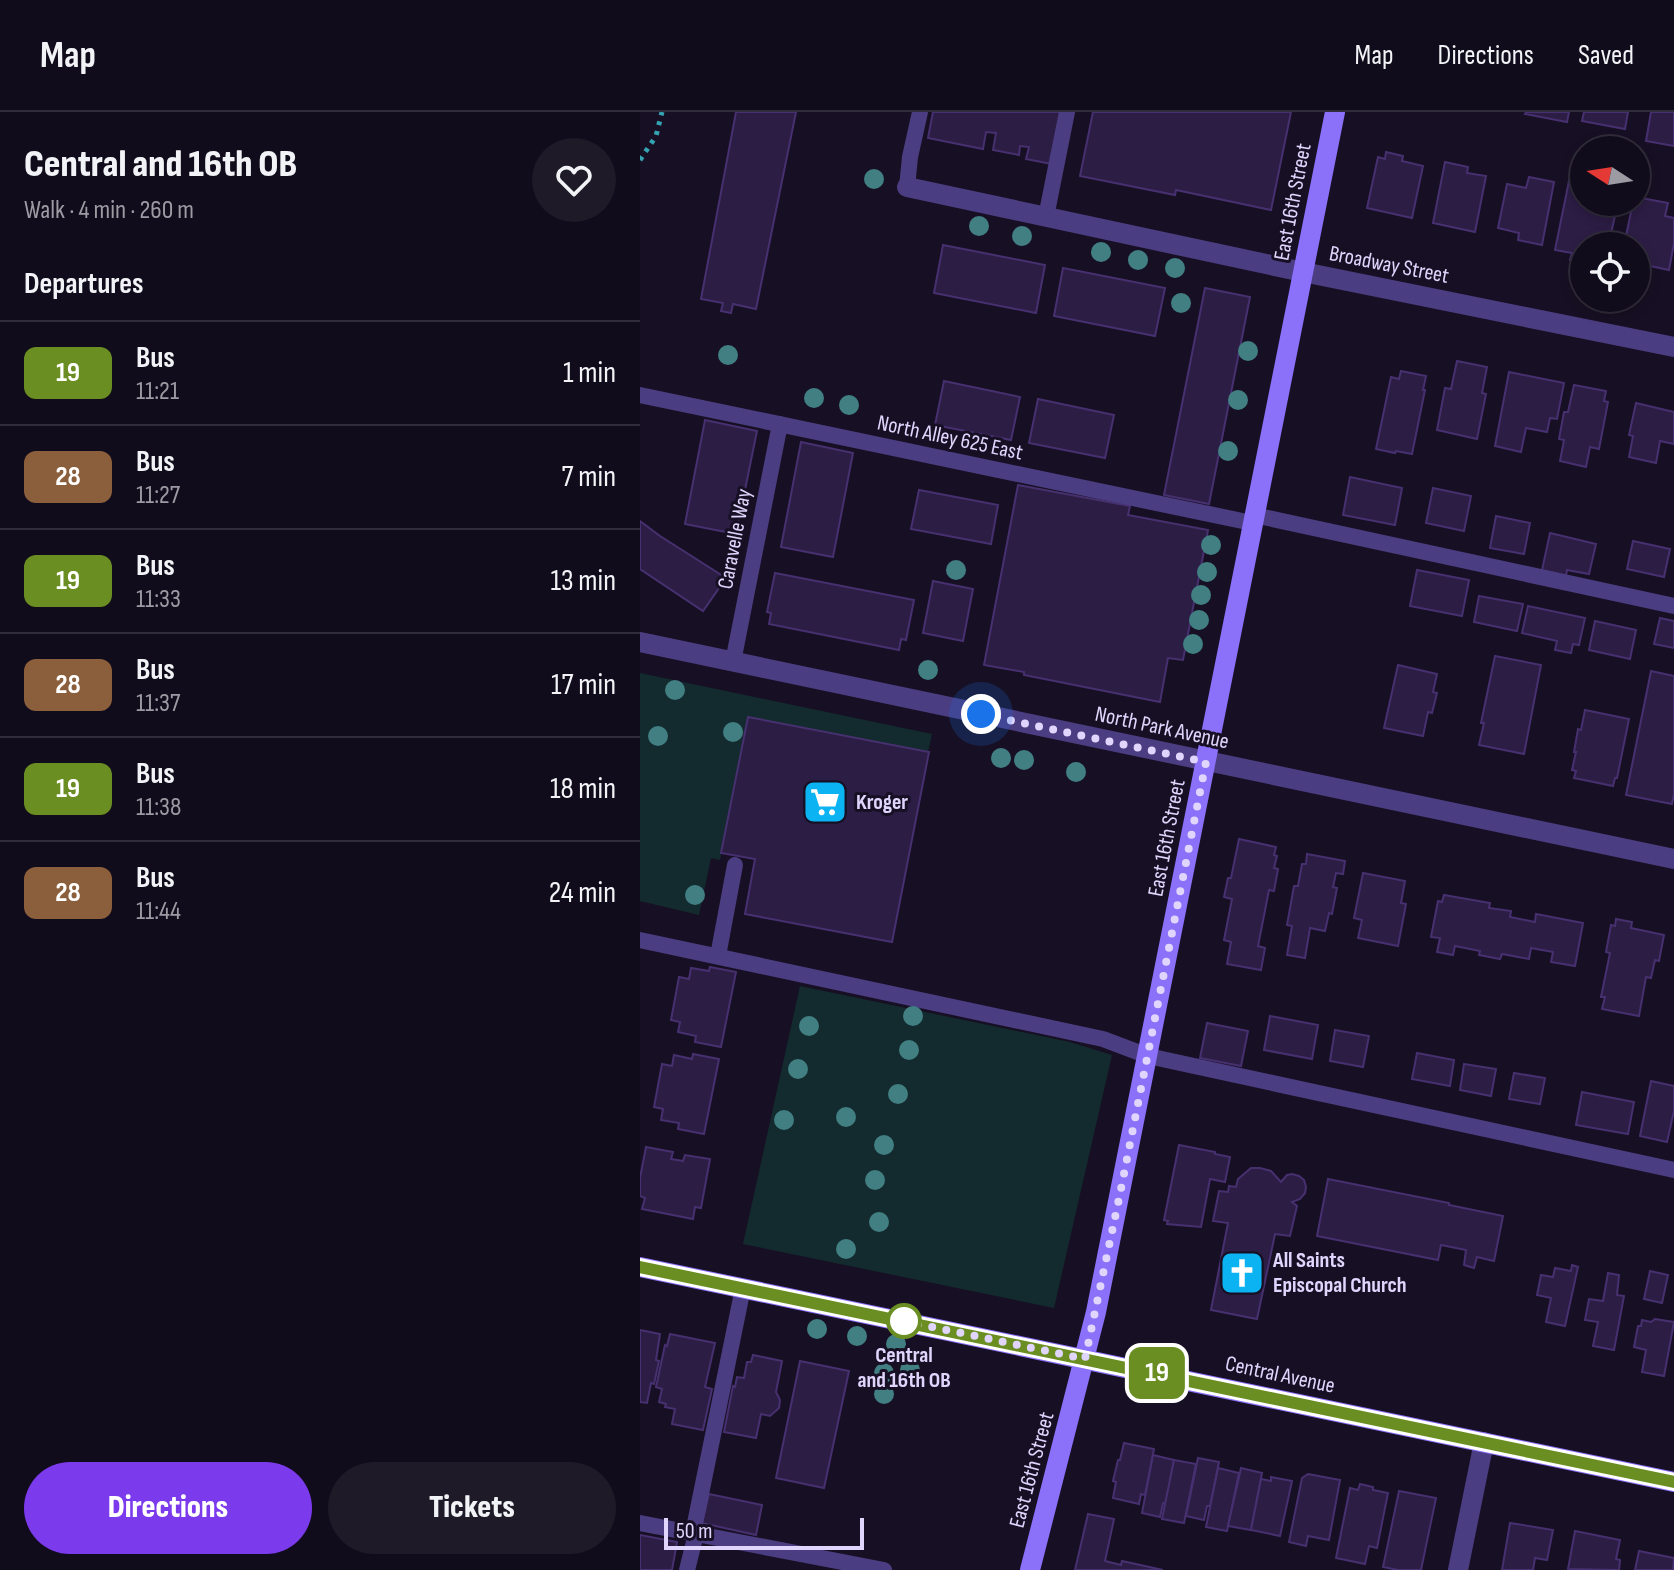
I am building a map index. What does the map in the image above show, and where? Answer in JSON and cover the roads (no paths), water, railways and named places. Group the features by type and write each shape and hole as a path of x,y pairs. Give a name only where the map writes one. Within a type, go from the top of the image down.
{"main road":[{"name":"East 16th Street","path":"1030,1570 1085,1359 1335,112"},
{"name":"Central Avenue","path":"640,1267 1674,1482"}],"street":[{"name":"Broadway Street","path":"907,187 1674,347"},
{"name":"North Park Avenue","path":"640,642 1674,859"},
{"path":"1458,1570 1484,1442"}],"lane":[{"path":"907,187 920,112"},
{"path":"1046,217 1067,112"},
{"name":"North Alley 625 East","path":"640,395 1674,606"},
{"name":"Caravelle Way","path":"733,662 780,424"},
{"path":"718,956 735,865"},
{"path":"640,940 1103,1039 1148,1056 1674,1170"},
{"path":"687,1570 743,1288"},
{"path":"640,1523 884,1570"}],"place":[{"name":"Kroger","path":"825,802"},
{"name":"All Saints Episcopal Church","path":"1242,1273"},
{"name":"Central and 16th OB","path":"904,1321"}]}
